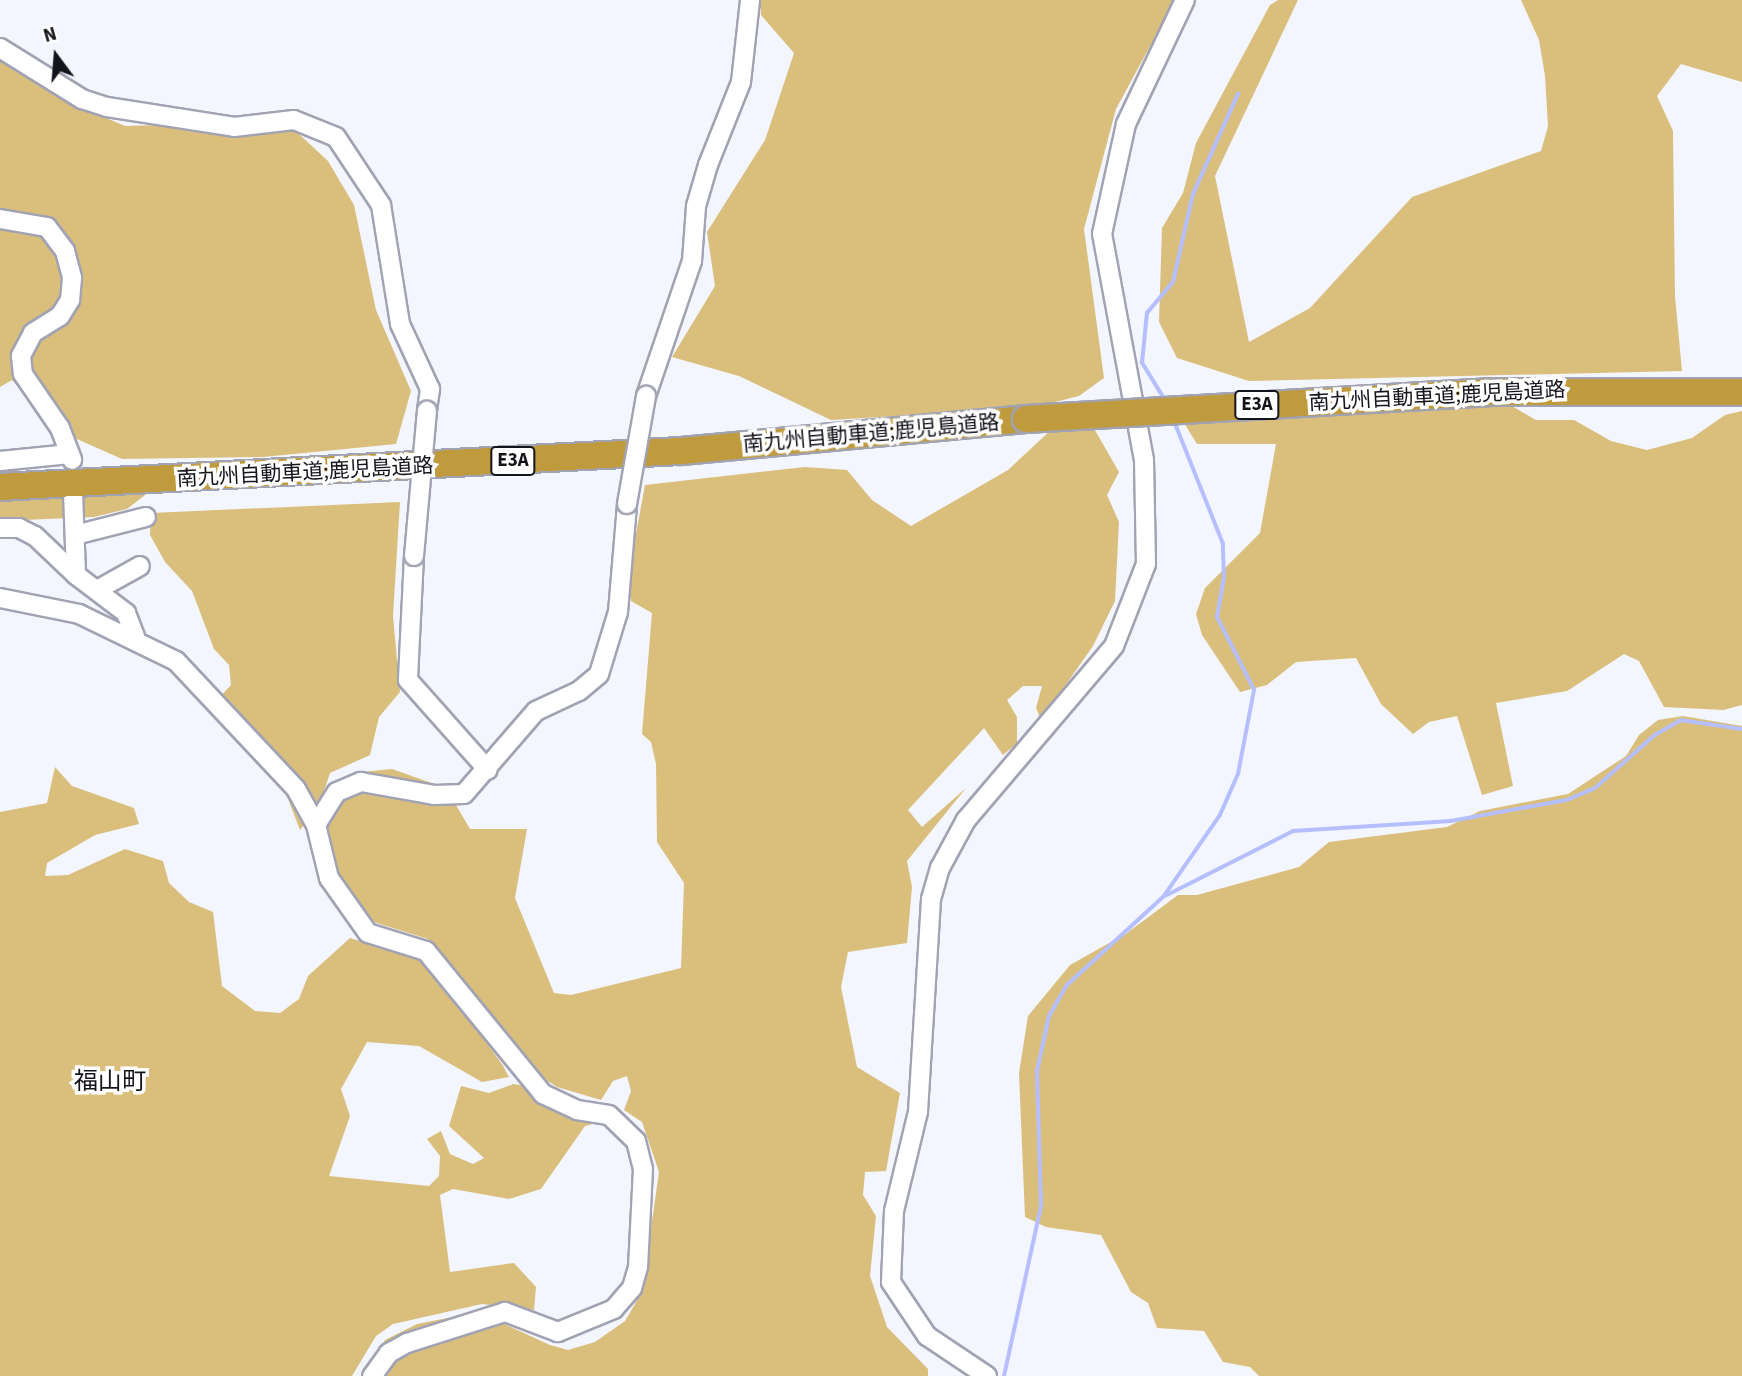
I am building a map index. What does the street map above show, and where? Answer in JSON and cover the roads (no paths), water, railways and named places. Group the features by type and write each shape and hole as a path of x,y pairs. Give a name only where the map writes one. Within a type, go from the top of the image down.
{"highway":[{"name":"南九州自動車道;鹿児島道路","path":"0,487 681,451 1026,419 1488,392 1742,392"}],"street":[{"path":"316,825 337,792 351,785 373,780 434,795 464,794 488,770 536,711 579,691 599,674 618,612 627,504 646,396 692,261 696,205 708,165 744,72 750,0"},
{"path":"987,1376 928,1336 891,1282 894,1211 918,1112 931,899 940,868 966,820 1114,646 1146,564 1144,460 1123,366 1103,224 1126,124 1185,0"},
{"path":"0,48 82,99 107,107 234,127 294,120 336,137 381,205 400,324 430,389 414,556 408,680 488,770"},
{"path":"0,219 47,227 65,251 72,278 70,300 60,316 33,333 21,356 23,374 60,428 71,457 0,461"},
{"path":"73,492 76,575"},
{"path":"75,535 146,517"},
{"path":"0,528 19,528 35,536 76,575 126,613 135,637"},
{"path":"97,590 140,566"},
{"path":"0,598 79,614 135,637 176,661 296,789 316,825 329,878 368,933 415,947 438,961 543,1094 620,1121 636,1141 642,1169 638,1267 632,1288 614,1309 558,1332 505,1312 407,1343 389,1353 372,1376"}],"waterway":[{"path":"1166,402 1142,363 1147,313 1173,282 1193,194 1238,94"},
{"path":"1004,1376 1041,1207 1037,1071 1049,1016 1067,985 1164,896 1220,815 1238,774 1254,690 1217,617 1224,579 1223,544 1173,419"},
{"path":"1167,895 1293,831 1451,821 1567,800 1595,788 1655,735 1681,720 1742,729"}],"district":[{"name":"福山町","path":"110,1082"}]}
